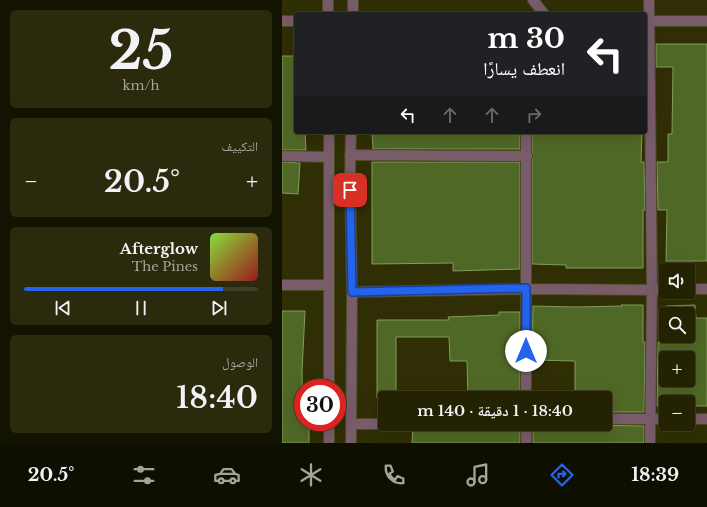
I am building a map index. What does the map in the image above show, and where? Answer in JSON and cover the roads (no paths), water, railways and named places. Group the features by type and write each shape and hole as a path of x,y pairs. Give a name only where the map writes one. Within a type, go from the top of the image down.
{"street":[{"path":"328,0 328,12"},
{"path":"353,0 353,12"},
{"path":"533,0 542,12"},
{"path":"649,0 647,21 652,290 650,443"},
{"path":"282,21 294,20"},
{"path":"647,21 707,21"},
{"path":"329,134 329,379"},
{"path":"351,134 352,443"},
{"path":"526,134 526,391"},
{"path":"350,155 526,156"},
{"path":"282,156 329,157"},
{"path":"282,285 329,285"},
{"path":"352,292 526,288 659,290"},
{"path":"695,289 707,289"},
{"path":"612,419 659,419"},
{"path":"695,419 707,419"},
{"path":"352,424 378,424"},
{"path":"329,431 329,443"},
{"path":"526,431 526,443"}]}
